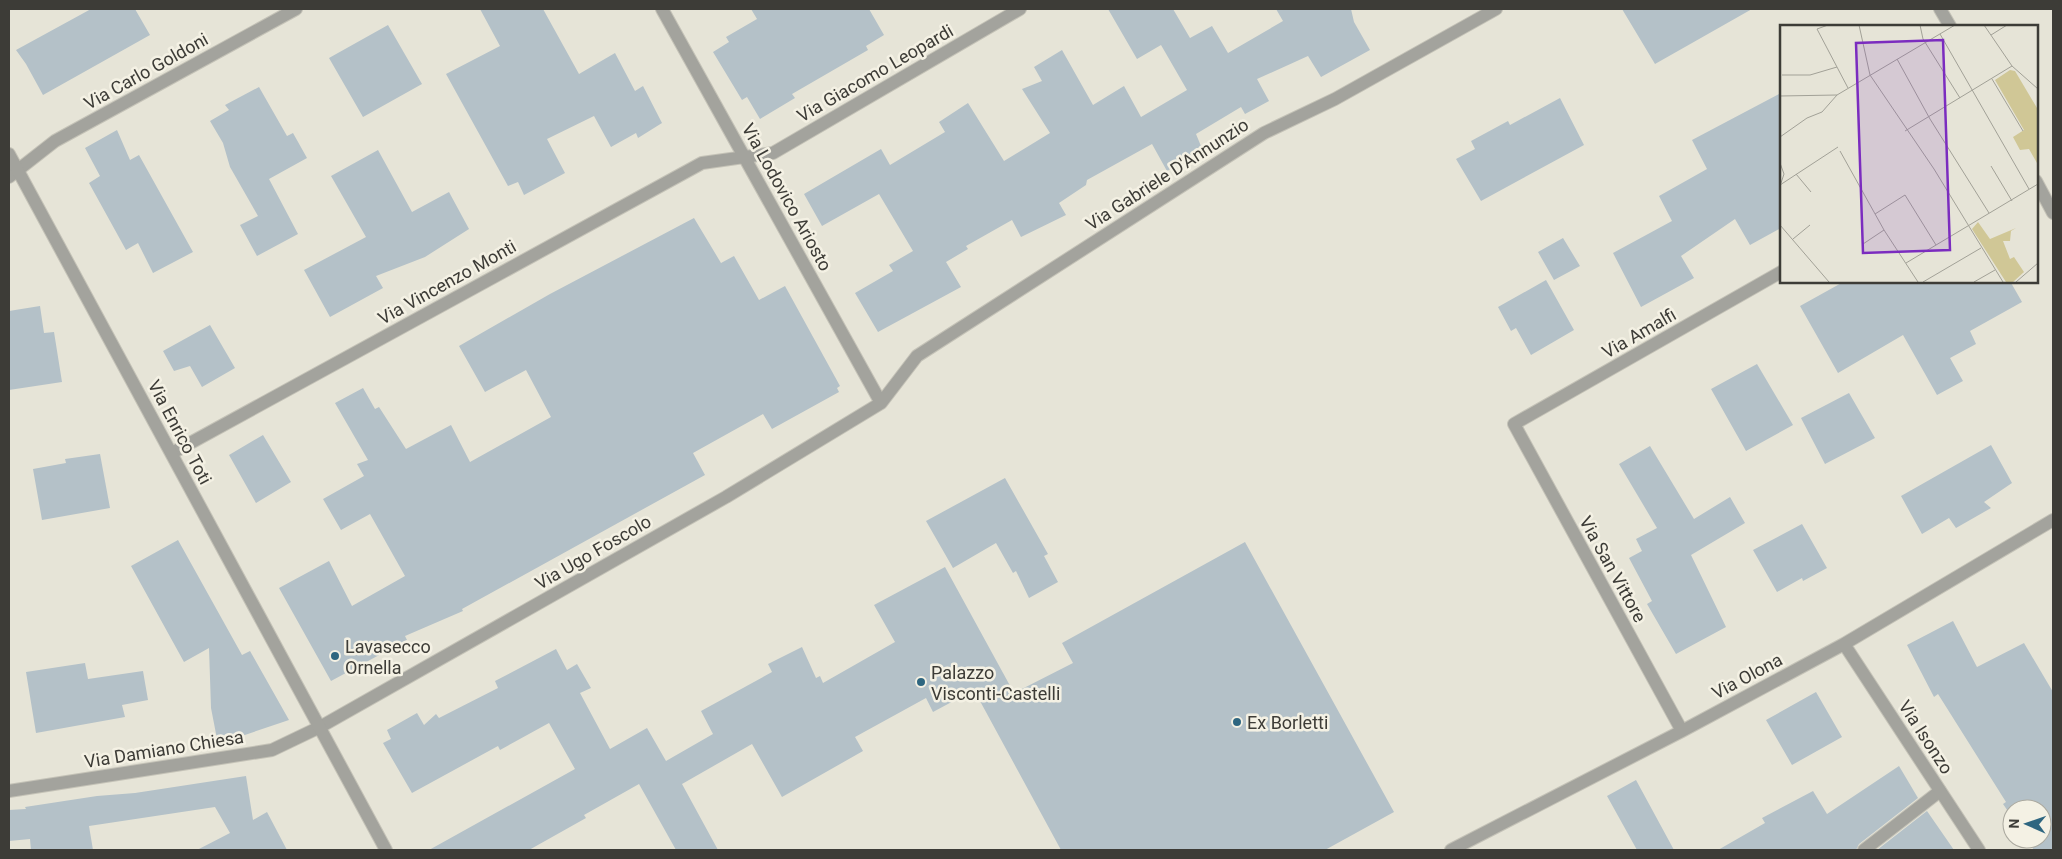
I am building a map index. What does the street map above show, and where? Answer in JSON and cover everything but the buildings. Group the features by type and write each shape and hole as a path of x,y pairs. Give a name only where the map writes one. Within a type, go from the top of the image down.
{"street":[{"name":"Via Carlo Goldoni","path":"13,173 55,141 296,9"},
{"name":"Via Lodovico Ariosto","path":"662,9 881,403"},
{"name":"Via Giacomo Leopardi","path":"744,157 773,153 1020,9"},
{"name":"Via Gabriele D'Annunzio","path":"881,403 917,356 1264,132 1335,99 1496,9"},
{"path":"1940,9 1949,25"},
{"name":"Via Enrico Toti","path":"9,154 13,173 172,453 386,850"},
{"name":"Via Vincenzo Monti","path":"172,453 702,163 744,157"},
{"path":"2037,183 2053,213"},
{"name":"Via Amalfi","path":"1514,424 1780,273"},
{"name":"Via Ugo Foscolo","path":"320,727 726,497 881,403"},
{"name":"Via San Vittore","path":"1514,424 1682,731"},
{"name":"Via Olona","path":"1451,850 1682,731 1844,644 2053,520"},
{"name":"Via Isonzo","path":"1844,644 1979,850"},
{"name":"Via Damiano Chiesa","path":"9,791 272,750 320,727"},
{"path":"1864,850 1940,791"}],"place":[{"name":"Lavasecco Ornella","path":"335,656"},
{"name":"Palazzo Visconti-Castelli","path":"921,682"},
{"name":"Ex Borletti","path":"1237,722"}]}
